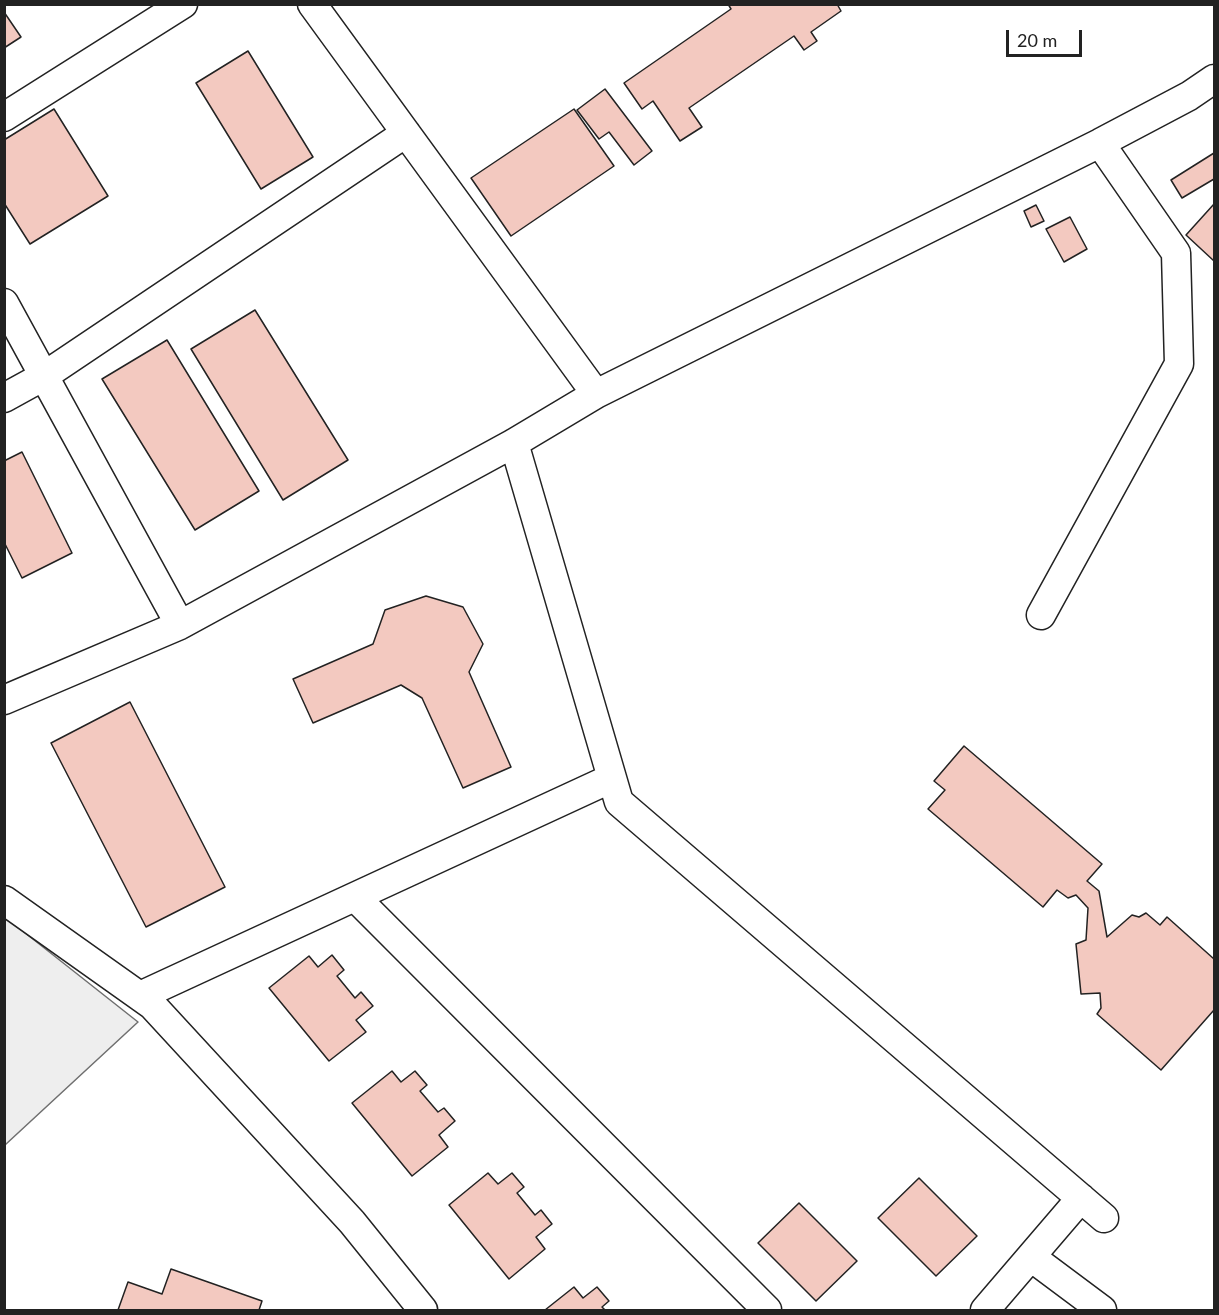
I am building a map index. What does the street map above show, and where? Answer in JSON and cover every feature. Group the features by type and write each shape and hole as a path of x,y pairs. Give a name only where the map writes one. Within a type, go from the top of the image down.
{"street":[{"path":"4,117 183,4"},
{"path":"312,4 596,394"},
{"path":"4,700 180,625 514,443 596,394 1100,143 1189,96 1215,79"},
{"path":"4,398 44,376 406,133"},
{"path":"1041,615 1179,364 1176,253 1100,143"},
{"path":"4,303 180,625"},
{"path":"514,443 619,802 1104,1218"},
{"path":"140,996 612,778"},
{"path":"355,897 767,1311"},
{"path":"4,900 152,1005 352,1222 423,1311"},
{"path":"986,1311 1081,1198"},
{"path":"1031,1257 1102,1311"}],"shaded area":[{"path":"5,917 138,1022 5,1145"}],"building":[{"path":"728,4 837,4 841,11 811,32 817,41 804,50 794,36 689,108 702,127 680,141 653,101 642,109 624,83 731,9"},
{"path":"4,12 21,37 4,48"},
{"path":"248,51 313,157 261,189 196,83"},
{"path":"605,89 652,151 634,165 609,132 599,139 577,110"},
{"path":"54,109 108,196 30,244 4,203 4,140"},
{"path":"574,109 614,166 511,236 471,178"},
{"path":"1214,153 1214,179 1182,198 1171,180"},
{"path":"1214,204 1214,261 1186,235"},
{"path":"1036,205 1044,221 1031,227 1024,211"},
{"path":"1070,217 1087,249 1064,262 1046,229"},
{"path":"255,310 348,460 283,500 191,349"},
{"path":"167,340 259,491 195,530 102,379"},
{"path":"22,452 72,553 22,578 4,542 4,461"},
{"path":"426,596 463,607 483,644 469,672 511,767 463,788 422,698 401,685 313,723 293,679 373,644 385,610"},
{"path":"130,702 225,887 146,927 51,743"},
{"path":"964,746 1102,864 1087,881 1099,891 1107,937 1132,915 1139,917 1146,913 1160,925 1167,917 1214,959 1214,1010 1161,1070 1097,1014 1101,1008 1100,993 1081,994 1076,944 1086,940 1088,908 1076,895 1068,898 1057,890 1043,907 928,809 945,790 934,781"},
{"path":"332,955 344,970 337,976 355,998 361,992 373,1006 356,1020 366,1032 329,1061 269,988 309,956 318,967"},
{"path":"392,1071 401,1082 415,1071 427,1085 420,1091 438,1112 444,1108 455,1121 439,1135 448,1147 412,1176 352,1103"},
{"path":"488,1173 498,1184 512,1173 524,1187 517,1193 535,1215 541,1210 552,1224 536,1237 545,1249 509,1279 449,1205"},
{"path":"919,1178 977,1236 936,1276 878,1218"},
{"path":"799,1203 857,1261 816,1301 758,1243"},
{"path":"171,1269 262,1301 259,1310 118,1310 128,1282 162,1294"},
{"path":"574,1287 583,1298 597,1287 609,1301 602,1307 605,1310 545,1310"}]}
